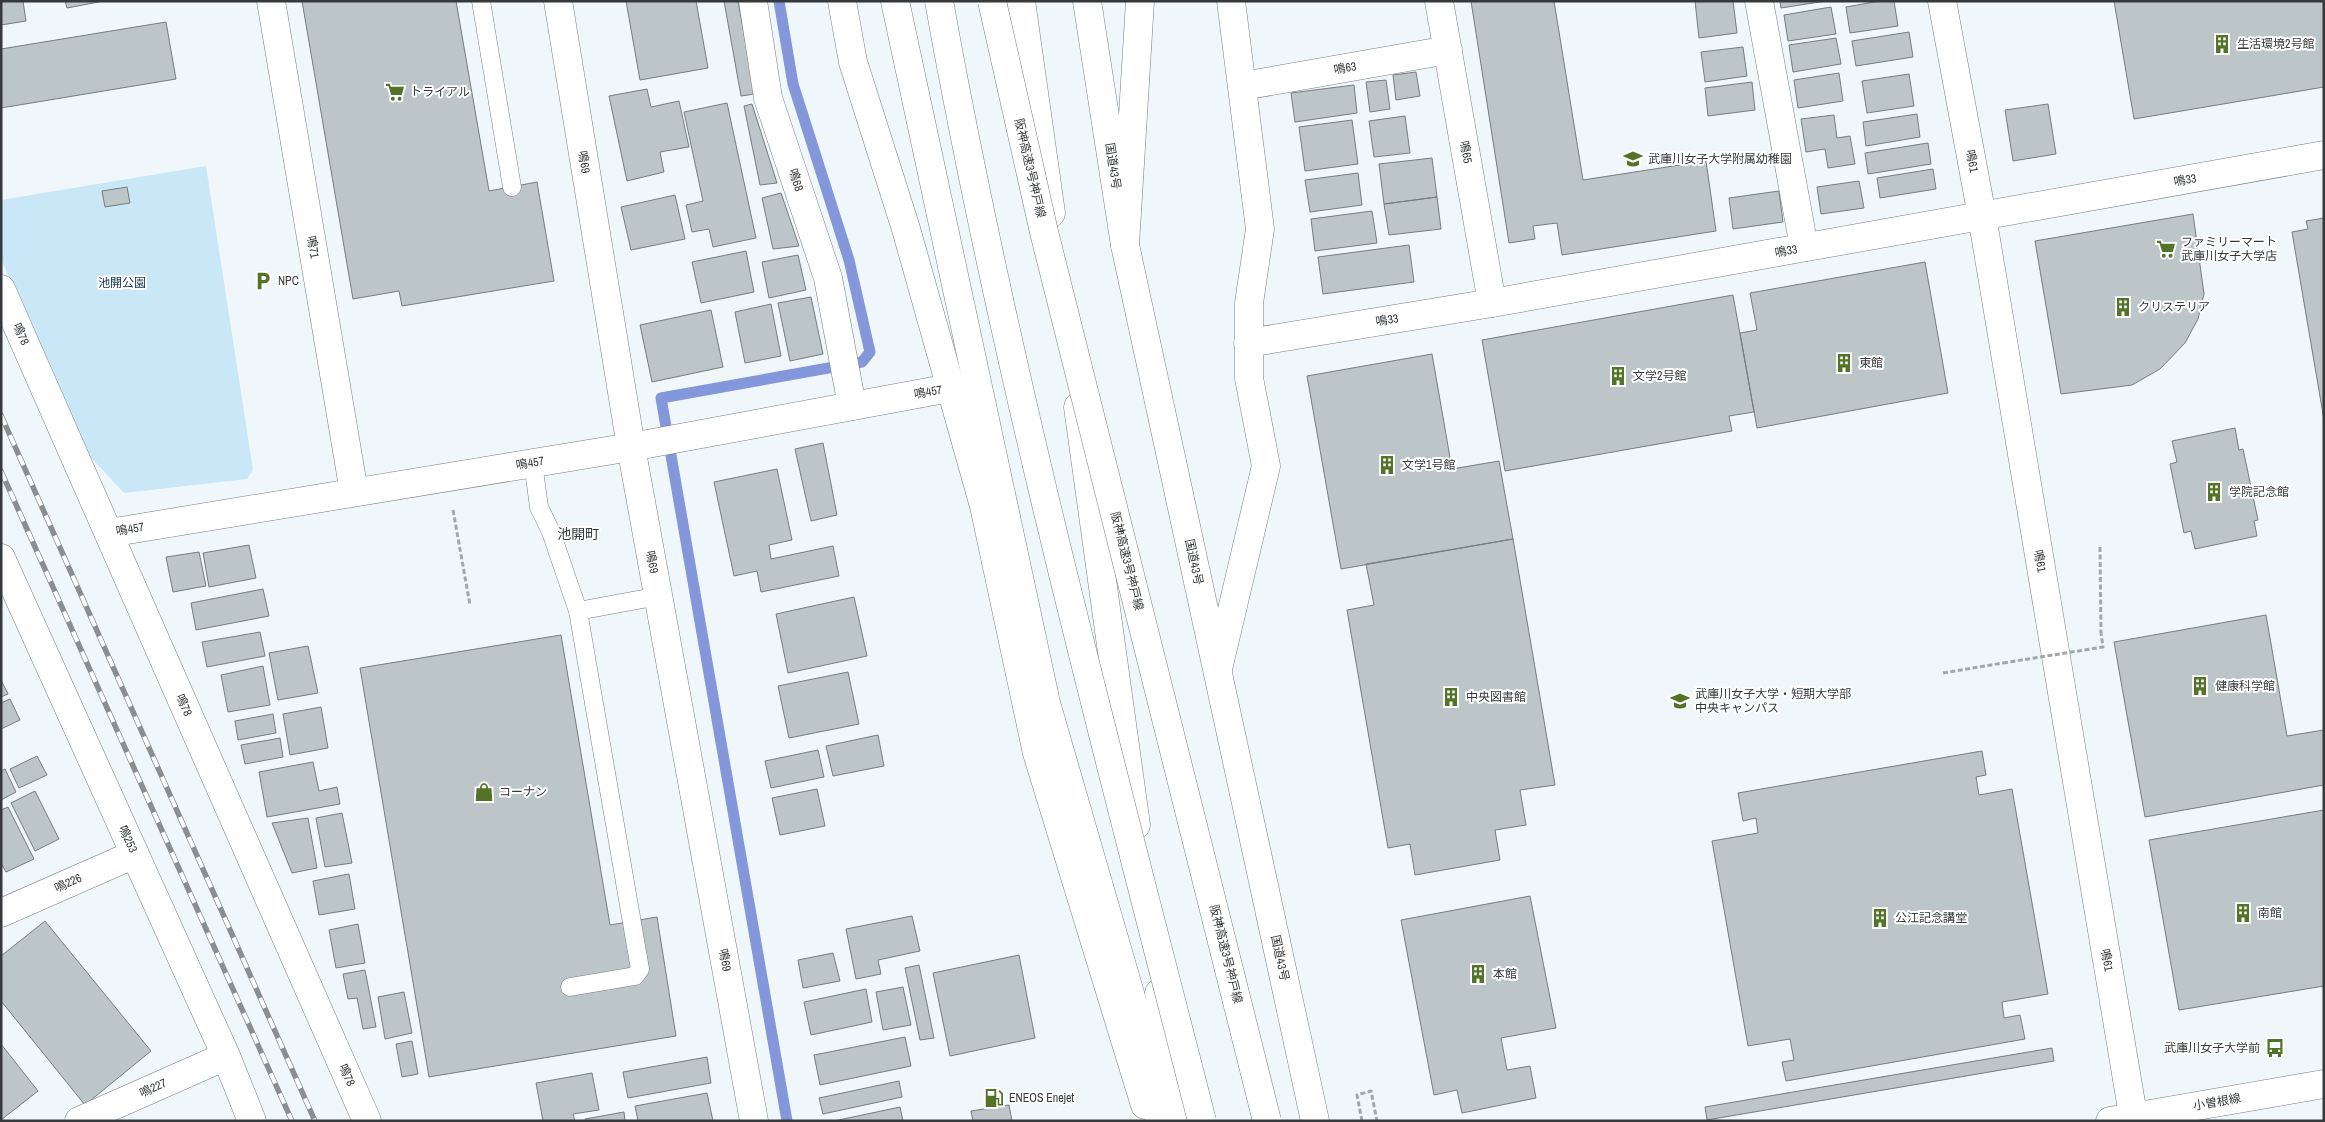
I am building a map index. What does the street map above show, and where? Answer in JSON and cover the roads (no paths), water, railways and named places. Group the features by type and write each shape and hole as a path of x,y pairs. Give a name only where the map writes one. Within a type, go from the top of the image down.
{"main road":[{"name":"鳴71","path":"271,1 354,492"},
{"name":"鳴69","path":"558,1 657,442 659,596 754,1121"},
{"name":"鳴68","path":"753,1 768,98 828,278 848,382"},
{"path":"842,1 853,62 906,228 984,506 1037,753 1150,1121"},
{"path":"896,1 1046,703 1131,997 1160,1121"},
{"path":"939,1 958,109 1041,489 1202,1121"},
{"name":"阪神高速3号神戸線","path":"992,1 1049,251 1266,1121"},
{"path":"1016,1 1031,72"},
{"path":"1021,1 1177,1121"},
{"name":"国道43号","path":"1087,1 1125,245 1315,1121"},
{"path":"1125,245 1140,1"},
{"path":"1218,669 1266,466 1249,378 1248,343 1249,303 1260,229 1232,1"},
{"name":"鳴65","path":"1439,1 1492,303"},
{"path":"1759,1 1804,247"},
{"name":"鳴61","path":"1942,1 1982,216 2126,1119"},
{"name":"鳴63","path":"1243,86 1448,50"},
{"name":"鳴33","path":"1248,343 1492,303 2324,156"},
{"name":"鳴78","path":"1,288 367,1121"},
{"name":"鳴457","path":"109,533 657,442 848,382 950,388"},
{"name":"鳴253","path":"1,558 7,586 135,854 226,1056 252,1121"},
{"name":"鳴226","path":"1,913 135,854"},
{"name":"鳴227","path":"79,1121 226,1056"},
{"name":"小曽根線","path":"2126,1119 2324,1084"}],"lane":[{"path":"480,1 512,187"},
{"path":"533,463 539,506 551,532 578,611 640,970 635,976 570,987"},
{"path":"578,611 659,596"}],"waterway":[{"path":"779,1 793,84 849,260 870,352 862,362 661,398 787,1121"}],"railway":[{"path":"1,415 315,1121"},
{"path":"1,471 292,1121"}],"place":[{"name":"生活環境2号館","path":"2222,44"},
{"name":"トライアル","path":"395,92"},
{"name":"武庫川女子大学附属幼稚園","path":"1633,159"},
{"name":"ファミリーマート 武庫川女子大学店","path":"2166,249"},
{"name":"NPC","path":"263,281"},
{"name":"クリステリア","path":"2123,307"},
{"name":"東館","path":"1844,363"},
{"name":"文学2号館","path":"1618,376"},
{"name":"文学1号館","path":"1387,465"},
{"name":"学院記念館","path":"2214,492"},
{"name":"健康科学館","path":"2200,686"},
{"name":"中央図書館","path":"1451,697"},
{"name":"武庫川女子大学・短期大学部 中央キャンパス","path":"1680,701"},
{"name":"コーナン","path":"484,792"},
{"name":"南館","path":"2243,913"},
{"name":"公江記念講堂","path":"1880,918"},
{"name":"本館","path":"1478,974"},
{"name":"武庫川女子大学前","path":"2275,1048"},
{"name":"ENEOS Enejet","path":"994,1098"}],"district":[{"name":"池開町","path":"578,534"}],"park label":[{"name":"池開公園","path":"122,283"}]}
